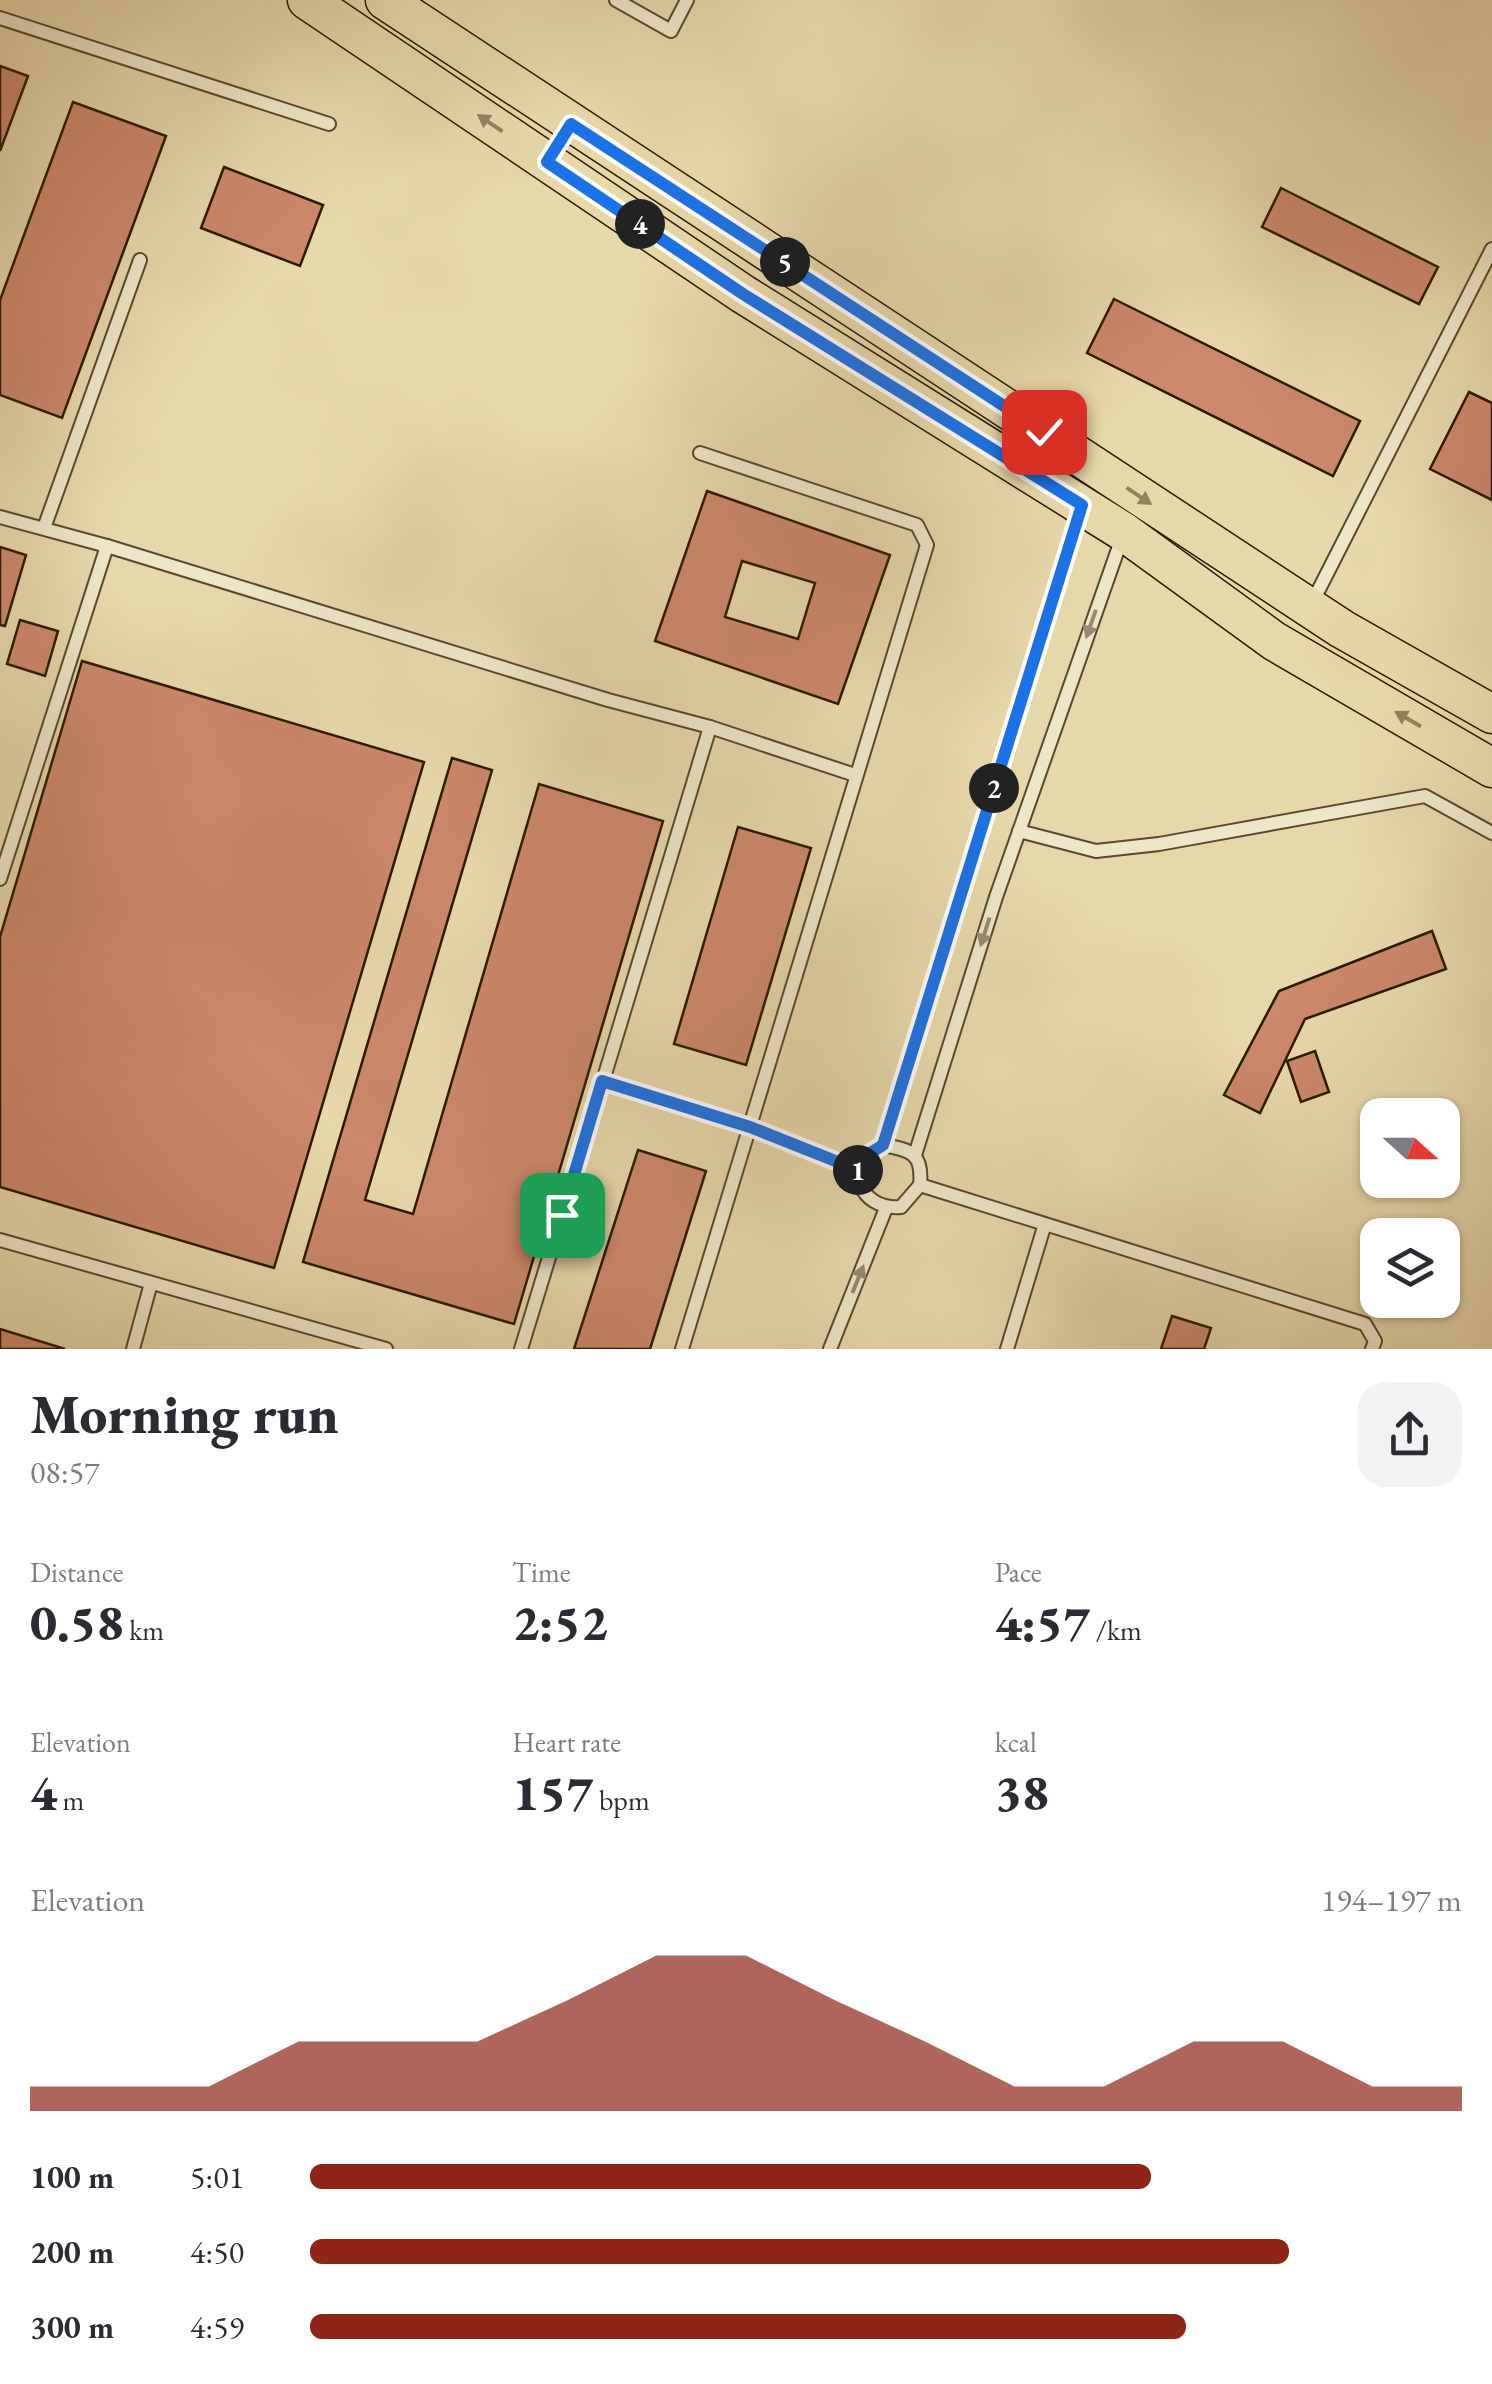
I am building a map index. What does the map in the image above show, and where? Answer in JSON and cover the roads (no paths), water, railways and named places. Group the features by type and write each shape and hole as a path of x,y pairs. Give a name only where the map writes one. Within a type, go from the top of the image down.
{"main road":[{"path":"307,0 760,304 1124,532 1274,642 1492,768"},
{"path":"385,0 1310,608 1492,714"},
{"path":"547,162 571,124"}],"lane":[{"path":"616,0 671,31 687,0"},
{"path":"0,18 328,124"},
{"path":"1310,608 1492,248"},
{"path":"44,528 140,260"},
{"path":"682,1349 927,545 916,525 700,453"},
{"path":"883,1145 920,1160 920,1186 901,1207 886,1208 870,1202 858,1170 864,1157 883,1145 1082,505"},
{"path":"0,517 107,546 855,775"},
{"path":"915,1155 1019,831 1124,532"},
{"path":"0,878 107,546"},
{"path":"521,1349 710,728"},
{"path":"1019,831 1096,850 1269,826 1425,796 1492,832"},
{"path":"602,1081 750,1127 858,1170"},
{"path":"920,1186 1365,1324 1375,1342 1372,1349"},
{"path":"830,1349 886,1208"},
{"path":"1007,1349 1044,1226"},
{"path":"0,1240 386,1349"},
{"path":"132,1349 151,1283"}]}
